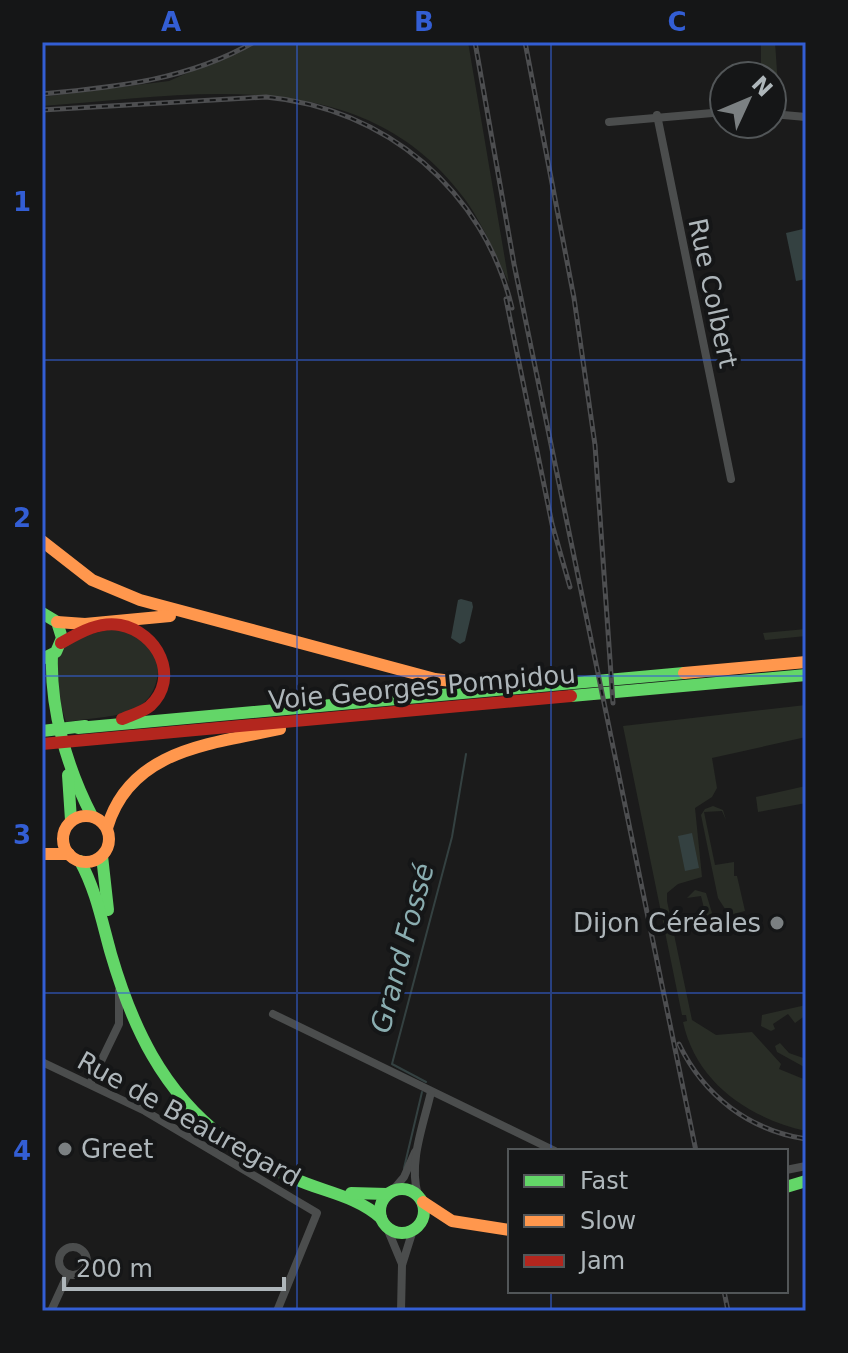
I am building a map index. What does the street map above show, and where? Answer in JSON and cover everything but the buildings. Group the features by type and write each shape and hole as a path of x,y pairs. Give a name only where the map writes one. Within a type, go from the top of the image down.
{"main road":[{"path":"42,541 71,566 106,587 226,624 435,679 476,685 562,684"},
{"path":"42,613 57,622 68,624 158,614 226,624"},
{"path":"57,622 61,643"},
{"path":"42,731 78,728 135,715 153,705 164,683 164,660 148,635 125,625 98,626 61,643 47,657 52,701 70,771 92,816 107,828"},
{"name":"Voie Georges Pompidou","path":"618,685 806,662"},
{"name":"Voie Georges Pompidou","path":"42,744 331,718 582,688 806,675"},
{"path":"42,680 52,701"},
{"name":"Voie Georges Pompidou","path":"78,728 562,684 582,688"},
{"path":"42,854 92,861 102,856 109,846 107,828 114,805 134,778 152,765 222,743 331,718"},
{"path":"70,771 71,820 63,841 93,886 133,1023 167,1082 200,1118 268,1166 352,1199 401,1233 433,1224 508,1232"},
{"path":"71,820 92,816"},
{"path":"102,856 106,903 137,1017 156,1057 185,1096 224,1132 288,1172 351,1193 390,1192 405,1188 435,1214 454,1222 508,1232"},
{"path":"384,1223 380,1204 390,1192"},
{"path":"416,1229 424,1213 420,1198"}],"street":[{"path":"609,122 657,115 708,113"},
{"name":"Rue Colbert","path":"657,115 731,479"},
{"path":"90,1084 119,1024 118,978"},
{"path":"273,1014 551,1149"},
{"name":"Rue de Beauregard","path":"42,1062 145,1111 317,1213 277,1311"},
{"path":"420,1198 415,1181 419,1143 431,1092"},
{"path":"390,1192 406,1173 419,1143"},
{"path":"384,1223 402,1265"},
{"path":"401,1311 402,1265 416,1229"},
{"path":"51,1311 68,1274"}],"shaded area":[{"path":"258,42 468,42 509,283 464,198 422,154 375,124 324,105 270,96 213,94 42,106 42,97 169,81"},
{"path":"761,42 775,42 776,60 761,60"},
{"path":"803,229 806,279 796,281 786,233"},
{"path":"458,600 472,602 473,607 465,641 460,644 451,638"},
{"path":"115,629 137,633 159,660 157,680 151,694 130,711 66,722 57,683 58,657 65,647 76,640"},
{"path":"806,629 806,636 765,640 763,633"},
{"path":"806,705 806,737 712,758 717,788 712,797 695,808 702,877 678,884 667,893 667,901 692,1020 716,1035 752,1032 781,1064 779,1069 806,1080 806,1131 745,1107 712,1079 690,1043 683,1022 687,1021 686,1015 682,1015 623,726"},
{"path":"806,786 806,803 758,812 756,797"},
{"path":"713,806 723,810 726,820 722,811 704,812 715,865 734,862 734,876 737,876 745,911 729,915 718,898 701,815 705,809"},
{"path":"692,833 699,868 685,871 678,836"},
{"path":"695,890 706,893 712,913 707,922 697,924 691,920 706,916 701,896 687,898"},
{"path":"806,1005 806,1015 795,1023 788,1014 773,1024 775,1029 771,1031 761,1026 762,1015"},
{"path":"780,1043 789,1053 806,1059 806,1068 777,1052 775,1046"}],"waterway":[{"name":"Grand Fossé","path":"426,1082 392,1064 452,837 466,754"},
{"name":"Grand Fossé","path":"404,1168 422,1092"}],"railway":[{"path":"42,94 151,80 204,65 254,42"},
{"path":"475,42 514,264 696,1149"},
{"path":"525,42 574,298 595,445 613,703"},
{"path":"42,110 266,97 310,104 351,118 389,137 423,162 453,192 478,227 498,266 512,308"},
{"path":"506,299 552,524 570,587"},
{"path":"679,1044 701,1080 730,1108 766,1128 806,1139"},
{"path":"724,1293 728,1311"}],"traffic: fast":[{"path":"42,613 57,622 62,638 56,652 42,659"},
{"path":"52,655 54,696 62,738 92,816"},
{"path":"78,728 684,673"},
{"path":"571,696 806,675"},
{"path":"42,731 85,726"},
{"path":"68,775 71,820"},
{"path":"102,856 108,910"},
{"path":"80,861 94,895 129,1007 152,1055 183,1100 224,1138 257,1160 304,1183 360,1204 381,1218"},
{"path":"788,1186 806,1181"},
{"path":"402,1189 418,1195 424,1211 418,1227 402,1233 386,1227 380,1211 386,1195 402,1189"},
{"path":"351,1193 387,1194"}],"traffic: slow":[{"path":"42,541 92,580 140,600 435,679 485,685"},
{"path":"57,622 85,624 170,616"},
{"path":"684,673 806,662"},
{"path":"107,828 118,802 134,781 154,766 176,754 201,746 280,729"},
{"path":"86,816 102,823 109,839 102,855 86,862 70,855 63,839 70,823 86,816"},
{"path":"42,854 69,854"},
{"path":"423,1202 452,1221 508,1230"}],"traffic: jam":[{"path":"61,643 89,629 112,624 133,629 154,646 164,669 164,682 159,694 150,706 122,719"},
{"path":"42,744 571,696"}],"place":[{"name":"Dijon Céréales","path":"777,923"},
{"name":"Greet","path":"65,1149"}]}
